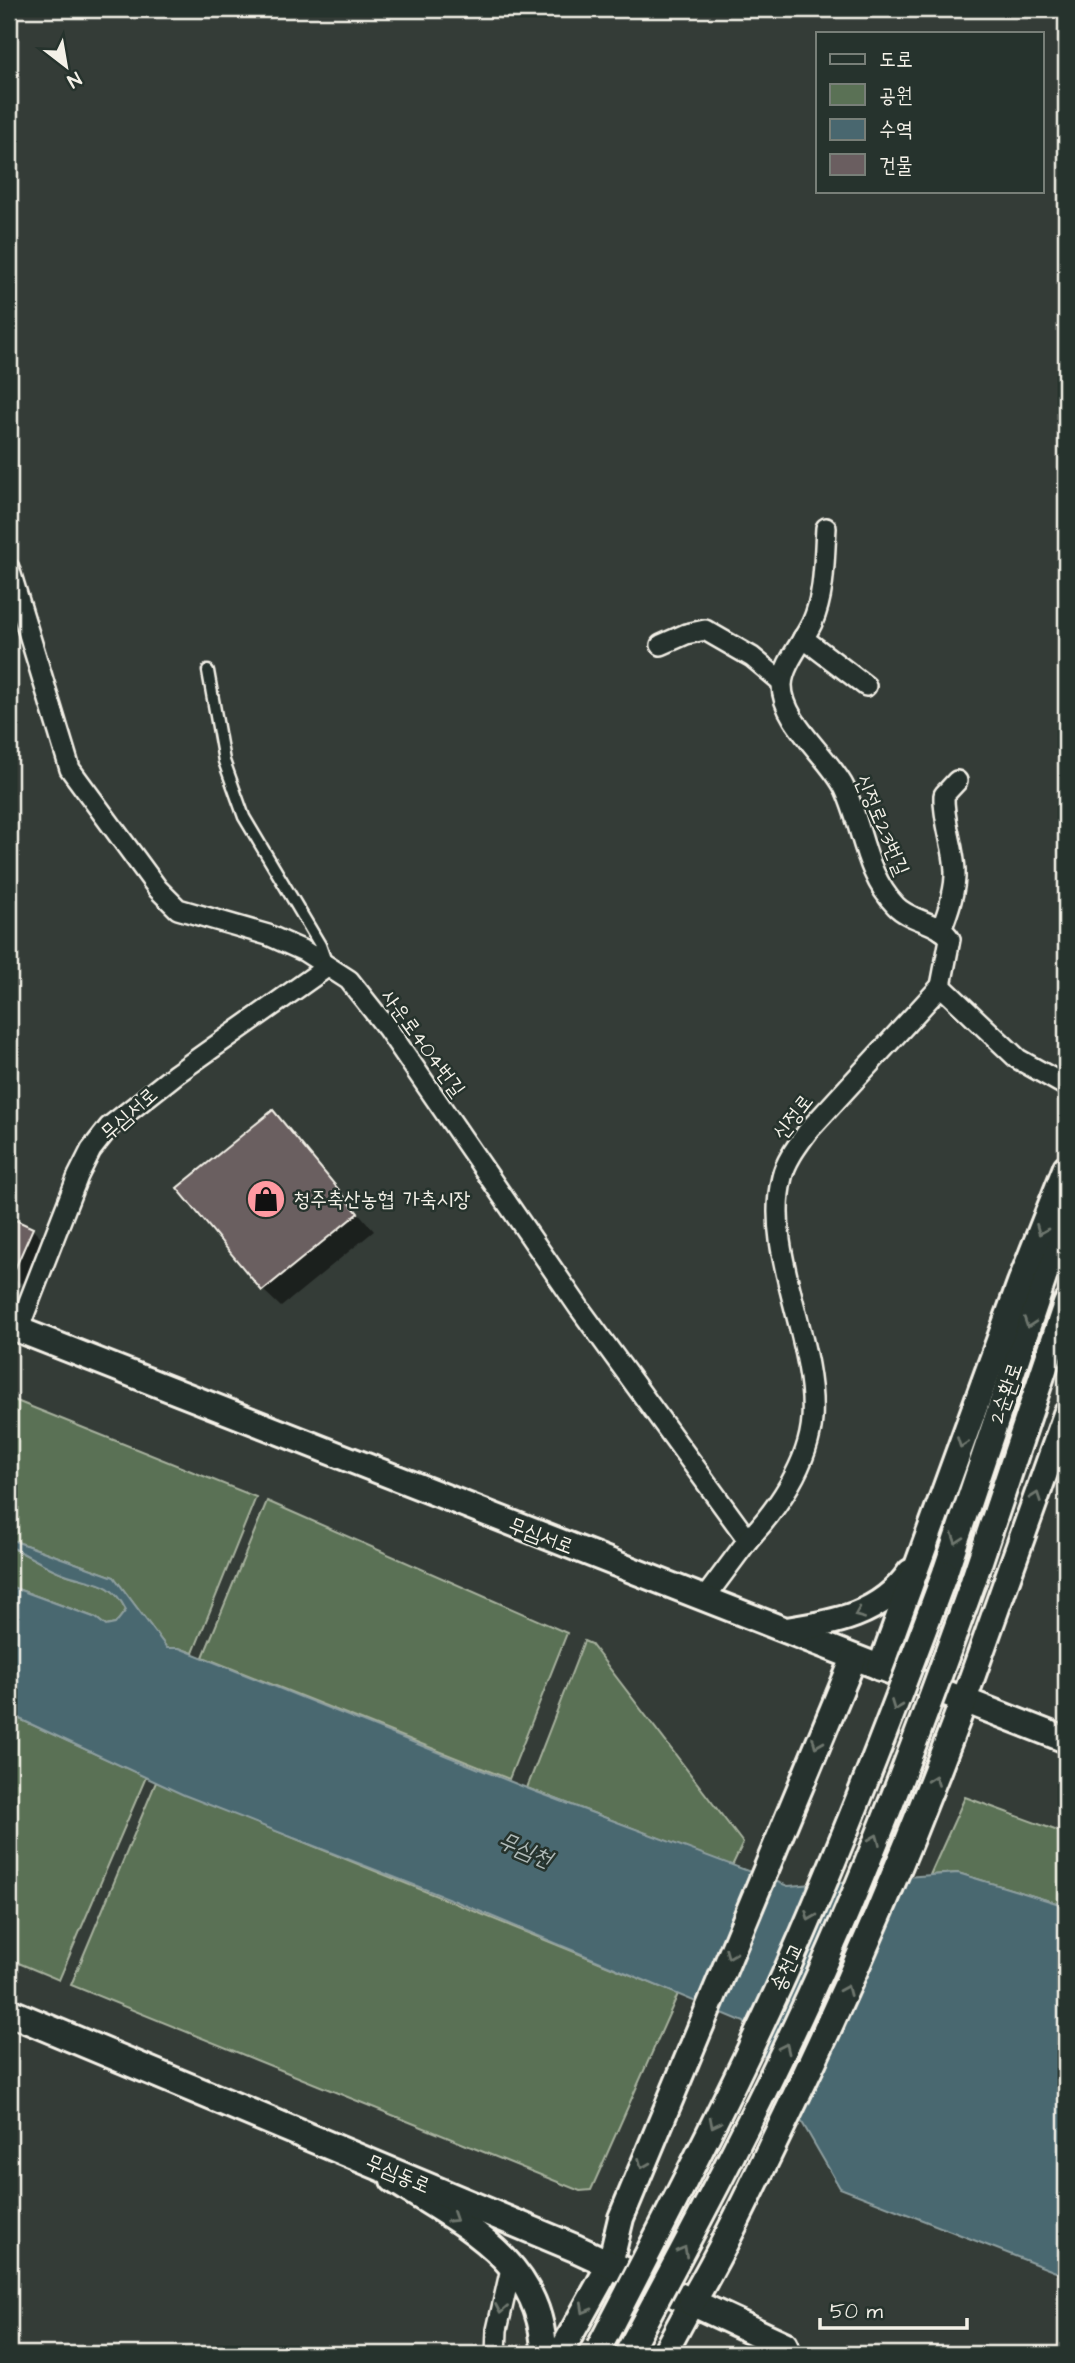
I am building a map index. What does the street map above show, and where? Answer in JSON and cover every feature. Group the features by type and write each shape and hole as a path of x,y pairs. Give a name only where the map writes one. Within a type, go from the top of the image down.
{"main road":[{"path":"692,2302 722,2250 839,2008 926,1802 964,1700"},
{"name":"무심동로","path":"9,2012 610,2264 784,2345"}],"street":[{"path":"661,645 686,634 705,630 752,657 782,682 813,621 822,584 825,528"},
{"name":"사운로404번길","path":"9,568 70,769 158,889 178,909 268,935 304,951 349,980 387,1028 580,1309 748,1540"},
{"path":"803,638 866,686"},
{"name":"신정로23번길","path":"782,682 790,711 845,789 866,853 880,885 897,907 915,920 941,930"},
{"path":"957,782 944,795 943,817 956,872 949,908 941,930 950,939 941,986 1017,1059 1066,1087"},
{"name":"무심서로","path":"327,967 147,1096 109,1127 90,1150 13,1328 1066,1740"},
{"name":"신정로","path":"748,1540 764,1523 790,1483 806,1450 812,1421 811,1381 779,1232 778,1200 782,1175 808,1131 941,986"},
{"path":"880,1668 1020,1283 1066,1167"},
{"name":"2순환로","path":"945,1573 1066,1212"},
{"name":"2순환로","path":"973,1582 1066,1304"},
{"path":"964,1700 1066,1414"},
{"path":"704,1599 748,1540"},
{"path":"784,1630 838,1622 862,1613 882,1601 902,1583 924,1551"},
{"name":"송천교","path":"597,2351 727,2097 802,1934 892,1715 945,1573"},
{"name":"송천교","path":"627,2354 756,2110 832,1946 920,1729 973,1582"},
{"path":"909,1591 922,1616 948,1628 969,1625 997,1604"},
{"path":"560,2354 610,2264 621,2218 854,1658"},
{"path":"355,2155 480,2236 512,2264 536,2306 544,2330 544,2354"},
{"path":"496,2354 501,2309 512,2264"},
{"path":"664,2354 692,2302"}],"lane":[{"path":"208,671 224,761 244,817 320,945 327,967"}],"green space":[{"path":"9,1398 256,1497 193,1653 179,1648 167,1648 114,1577 9,1539"},
{"path":"267,1501 567,1633 509,1779 203,1657"},
{"path":"9,1546 46,1566 102,1585 115,1594 126,1610 115,1624 106,1626 96,1618 9,1586"},
{"path":"584,1641 591,1644 743,1843 732,1866 527,1788"},
{"path":"9,1714 146,1777 59,1980 9,1959"},
{"path":"156,1782 678,1994 591,2190 580,2191 71,1985"},
{"path":"965,1797 1066,1834 1066,1906 958,1873 930,1875"}],"water":[{"name":"무심천","path":"9,1539 114,1577 167,1648 179,1648 534,1791 788,1886 958,1873 1066,1906 1066,2276 840,2188 744,2022 455,1901 184,1795 9,1714 9,1586 96,1618 106,1626 115,1624 126,1610 109,1589 46,1566 9,1546"}],"building":[{"path":"273,1110 358,1213 262,1291 177,1188"},
{"path":"9,1217 33,1228 14,1271 9,1269"}],"place":[{"name":"청주축산농협 가축시장","path":"266,1199"}]}
